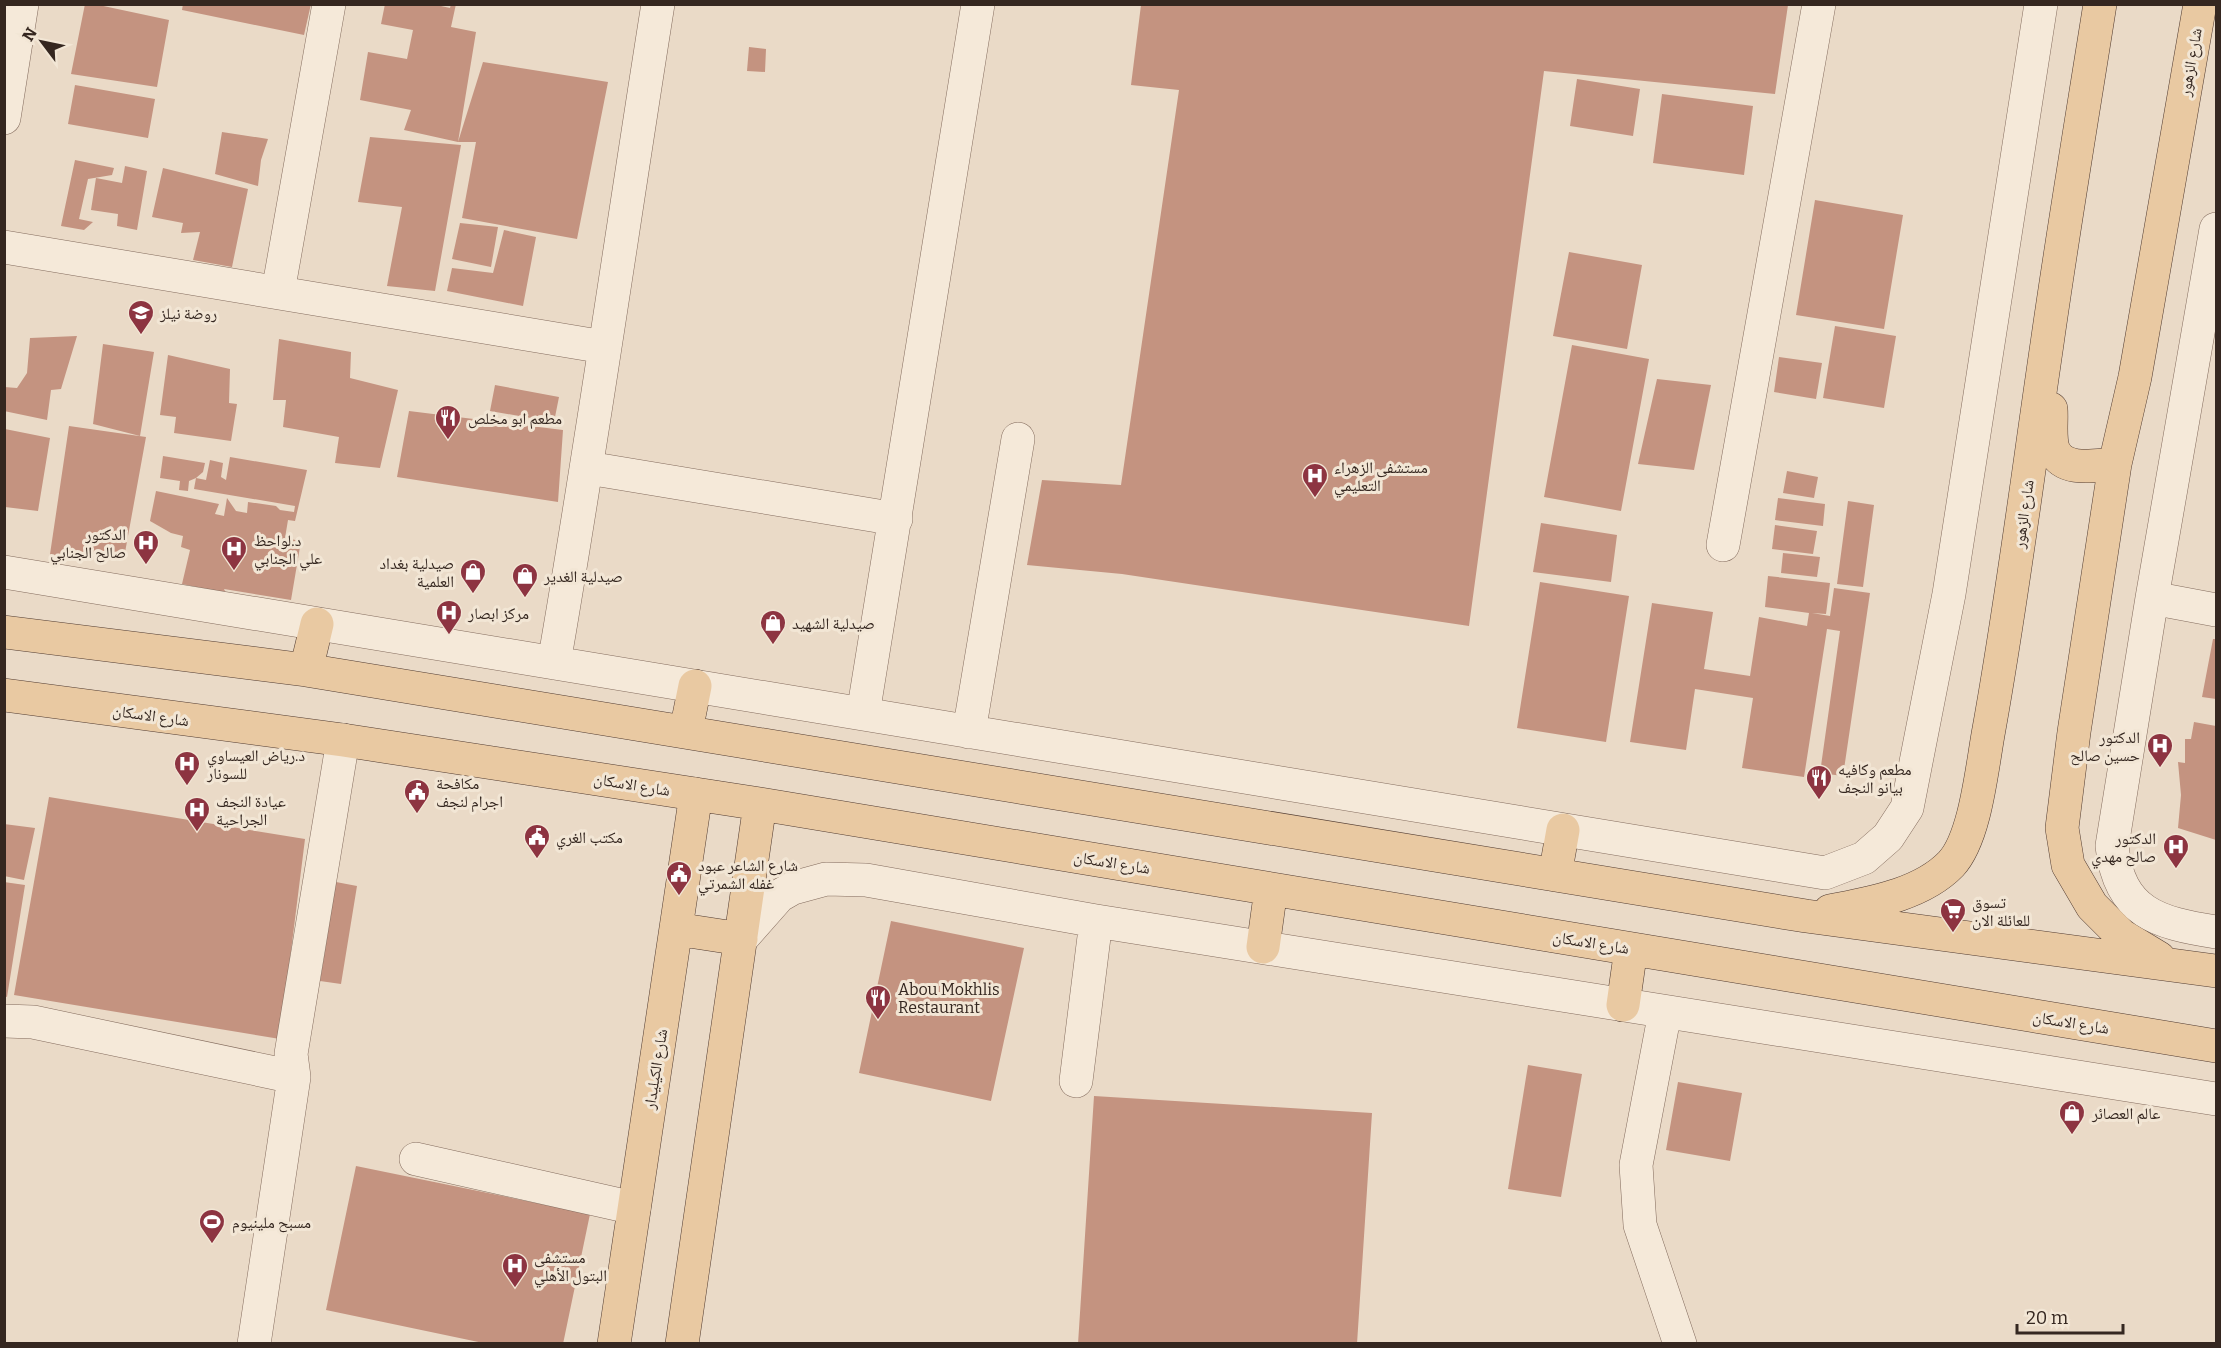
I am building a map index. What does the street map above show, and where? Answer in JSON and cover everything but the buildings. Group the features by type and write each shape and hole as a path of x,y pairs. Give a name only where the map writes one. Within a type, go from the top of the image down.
{"main road":[{"name":"شارع الزهور","path":"1806,916 1890,898 1929,880 1951,864 1965,842 1974,811 2005,638 2047,341 2100,4"},
{"name":"شارع الزهور","path":"2168,964 2121,935 2092,906 2068,865 2062,828 2074,732 2115,464 2135,377 2200,4"},
{"path":"2047,341 2053,450 2061,460 2074,466 2115,464"},
{"path":"306,670 317,624"},
{"path":"4,632 306,670 1806,916 2217,971"},
{"path":"686,731 694,686"},
{"name":"شارع الاسكان","path":"4,695 343,740 760,804 2217,1046"},
{"name":"شارع الكيليدار","path":"614,1344 696,794"},
{"path":"682,1344 760,804"},
{"path":"1556,875 1563,830"},
{"path":"1263,947 1271,889"},
{"path":"676,929 741,939"},
{"path":"1623,1005 1631,949"}],"street":[{"path":"4,118 22,4"},
{"path":"278,292 329,4"},
{"path":"554,663 588,468 604,347 658,4"},
{"path":"863,714 978,4"},
{"path":"1723,545 1819,4"},
{"path":"4,573 1825,873 1864,858 1888,837 1907,808 1949,594 2041,4"},
{"path":"2217,229 2208,317 2152,597 2112,846 2119,881 2129,897 2141,909 2173,925 2217,932"},
{"path":"4,247 604,347"},
{"path":"969,732 1018,440"},
{"path":"588,468 896,519"},
{"path":"2152,597 2217,610"},
{"path":"254,1344 294,1077 291,1054 343,740"},
{"path":"741,939 779,896 801,885 826,879 866,880 1096,921 2217,1099"},
{"path":"1076,1081 1096,921"},
{"path":"1665,1012 1636,1165 1640,1225 1680,1344"},
{"path":"4,1021 33,1022 294,1077"},
{"path":"416,1160 634,1208"}],"place":[{"name":"روضة نيلز","path":"141,336"},
{"name":"مطعم ابو مخلص","path":"448,441"},
{"name":"مستشفى الزهراء التعليمي","path":"1315,499"},
{"name":"الدكتور صالح الجنابي","path":"146,566"},
{"name":"د.لواحظ علي الجنابي","path":"234,572"},
{"name":"صيدلية بغداد العلمية","path":"473,595"},
{"name":"صيدلية الغدير","path":"525,599"},
{"name":"مركز ابصار","path":"449,636"},
{"name":"صيدلية الشهيد","path":"773,646"},
{"name":"الدكتور حسين صالح","path":"2160,769"},
{"name":"د.رياض العيساوي للسونار","path":"187,787"},
{"name":"مطعم وكافيه بيانو النجف","path":"1819,801"},
{"name":"مکافحة اجرام لنجف","path":"417,815"},
{"name":"عيادة النجف الجراحية","path":"197,833"},
{"name":"مكتب الغري","path":"537,860"},
{"name":"الدكتور صالح مهدي","path":"2176,870"},
{"name":"شارع الشاعر عبود غفله الشمرتي","path":"679,897"},
{"name":"تسوق للعائلة الان","path":"1953,934"},
{"name":"Abou Mokhlis Restaurant","path":"878,1021"},
{"name":"عالم العصائر","path":"2072,1136"},
{"name":"مسبح ملينيوم","path":"212,1245"},
{"name":"مستشفى البتول الأهلي","path":"515,1289"}]}
